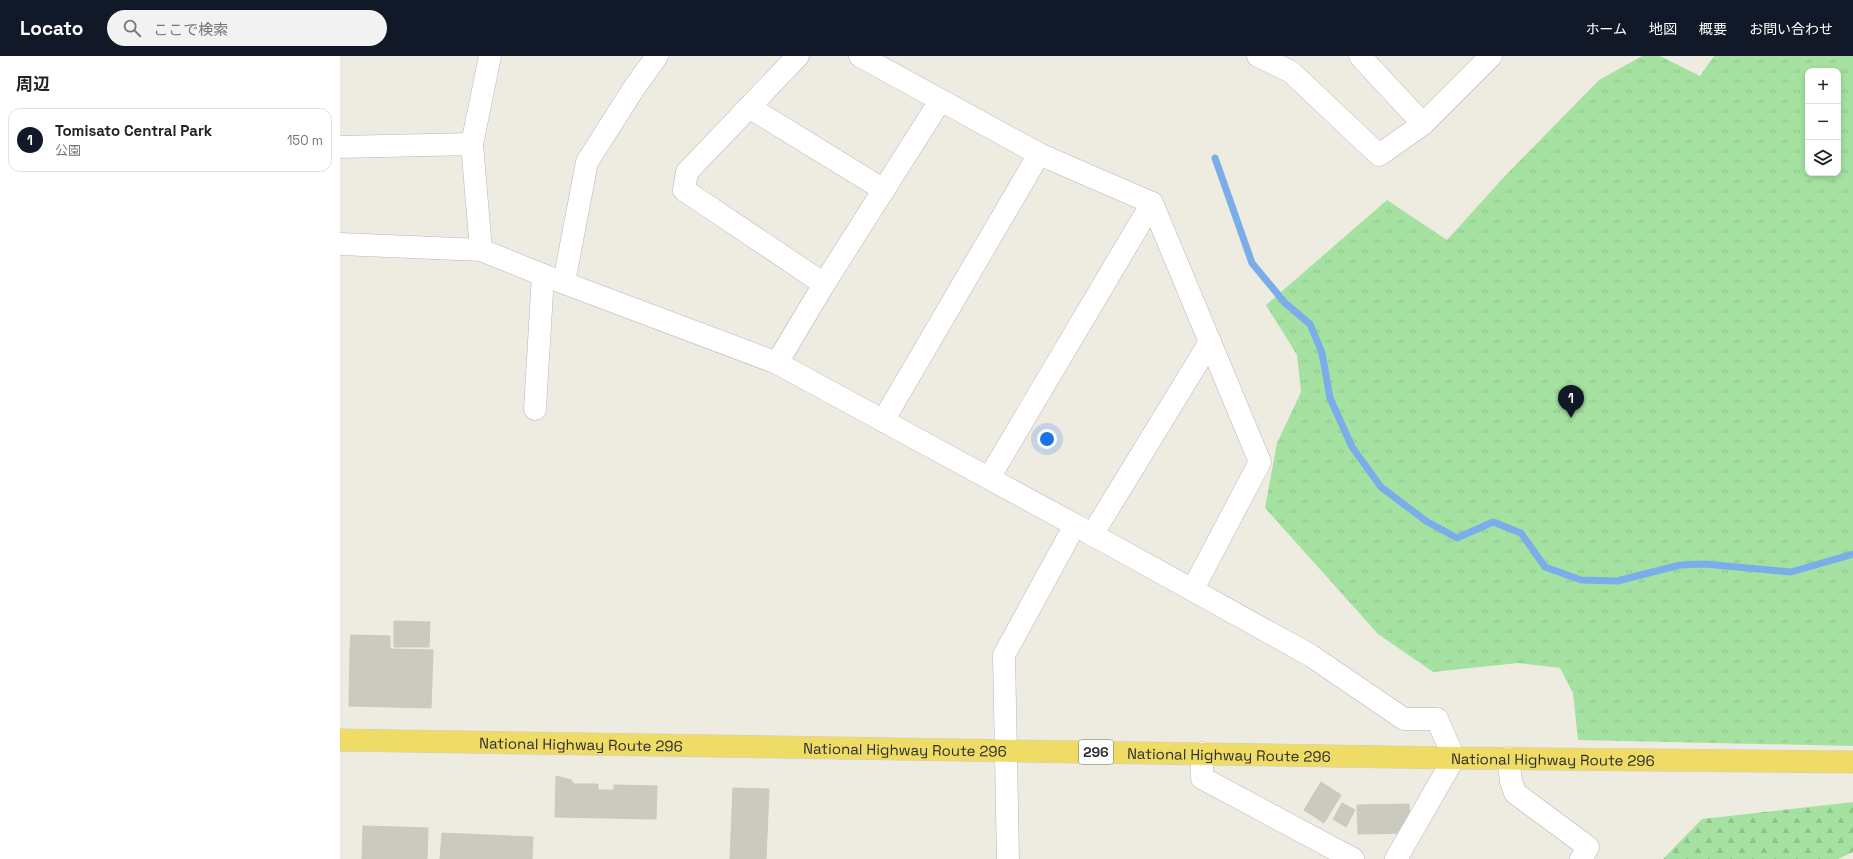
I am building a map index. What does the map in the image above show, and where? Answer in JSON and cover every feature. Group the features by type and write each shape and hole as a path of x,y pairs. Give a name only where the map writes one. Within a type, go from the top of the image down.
{"highway":[{"name":"National Highway Route 296","path":"340,740 1454,758 1853,762"}],"street":[{"path":"481,250 472,144 490,56"},
{"path":"564,282 587,162 634,88 657,56"},
{"path":"798,56 687,172 684,190 824,284"},
{"path":"860,56 1039,154 1152,203 1260,462 1193,590"},
{"path":"1258,56 1291,72 1379,155 1423,124 1487,58"},
{"path":"1360,56 1423,124"},
{"path":"776,363 824,284 940,101"},
{"path":"749,107 884,190"},
{"path":"340,147 472,144"},
{"path":"883,421 1039,154"},
{"path":"989,478 1152,203"},
{"path":"340,244 481,250 776,363 989,478 1310,655 1404,719 1437,719 1454,758 1396,859"},
{"path":"535,409 543,275"},
{"path":"1008,859 1004,655 1084,530 1210,342"},
{"path":"1202,753 1202,778 1353,859"},
{"path":"1508,758 1511,781 1515,793 1588,847 1582,859"}],"green space":[{"path":"1642,56 1660,56 1700,76 1714,56 1853,56 1853,746 1578,740 1573,693 1560,668 1518,663 1433,672 1378,634 1265,508 1277,443 1301,392 1297,355 1266,305 1387,200 1447,240 1504,177 1599,80"},
{"path":"1853,802 1853,852 1838,859 1663,859 1702,819"}],"building":[{"path":"394,621 430,622 429,647 394,647"},
{"path":"351,635 390,636 390,649 350,648"},
{"path":"350,648 433,650 431,708 349,706"},
{"path":"556,776 571,780 574,784 598,784 598,790 614,790 614,785 657,786 656,819 555,817"},
{"path":"1321,782 1341,795 1324,823 1304,810"},
{"path":"733,788 769,789 766,859 730,859"},
{"path":"1342,803 1355,810 1346,827 1333,819"},
{"path":"1409,804 1410,833 1358,834 1357,805"},
{"path":"363,826 428,828 427,859 362,859"},
{"path":"442,833 533,837 532,859 440,859"}],"waterway":[{"path":"1215,158 1252,263 1285,303 1310,324 1322,353 1330,398 1352,447 1381,487 1426,521 1457,538 1493,522 1521,533 1545,567 1581,580 1617,581 1680,565 1705,564 1791,572 1853,554"}],"place":[{"name":"Tomisato Central Park","path":"1571,418"}]}
